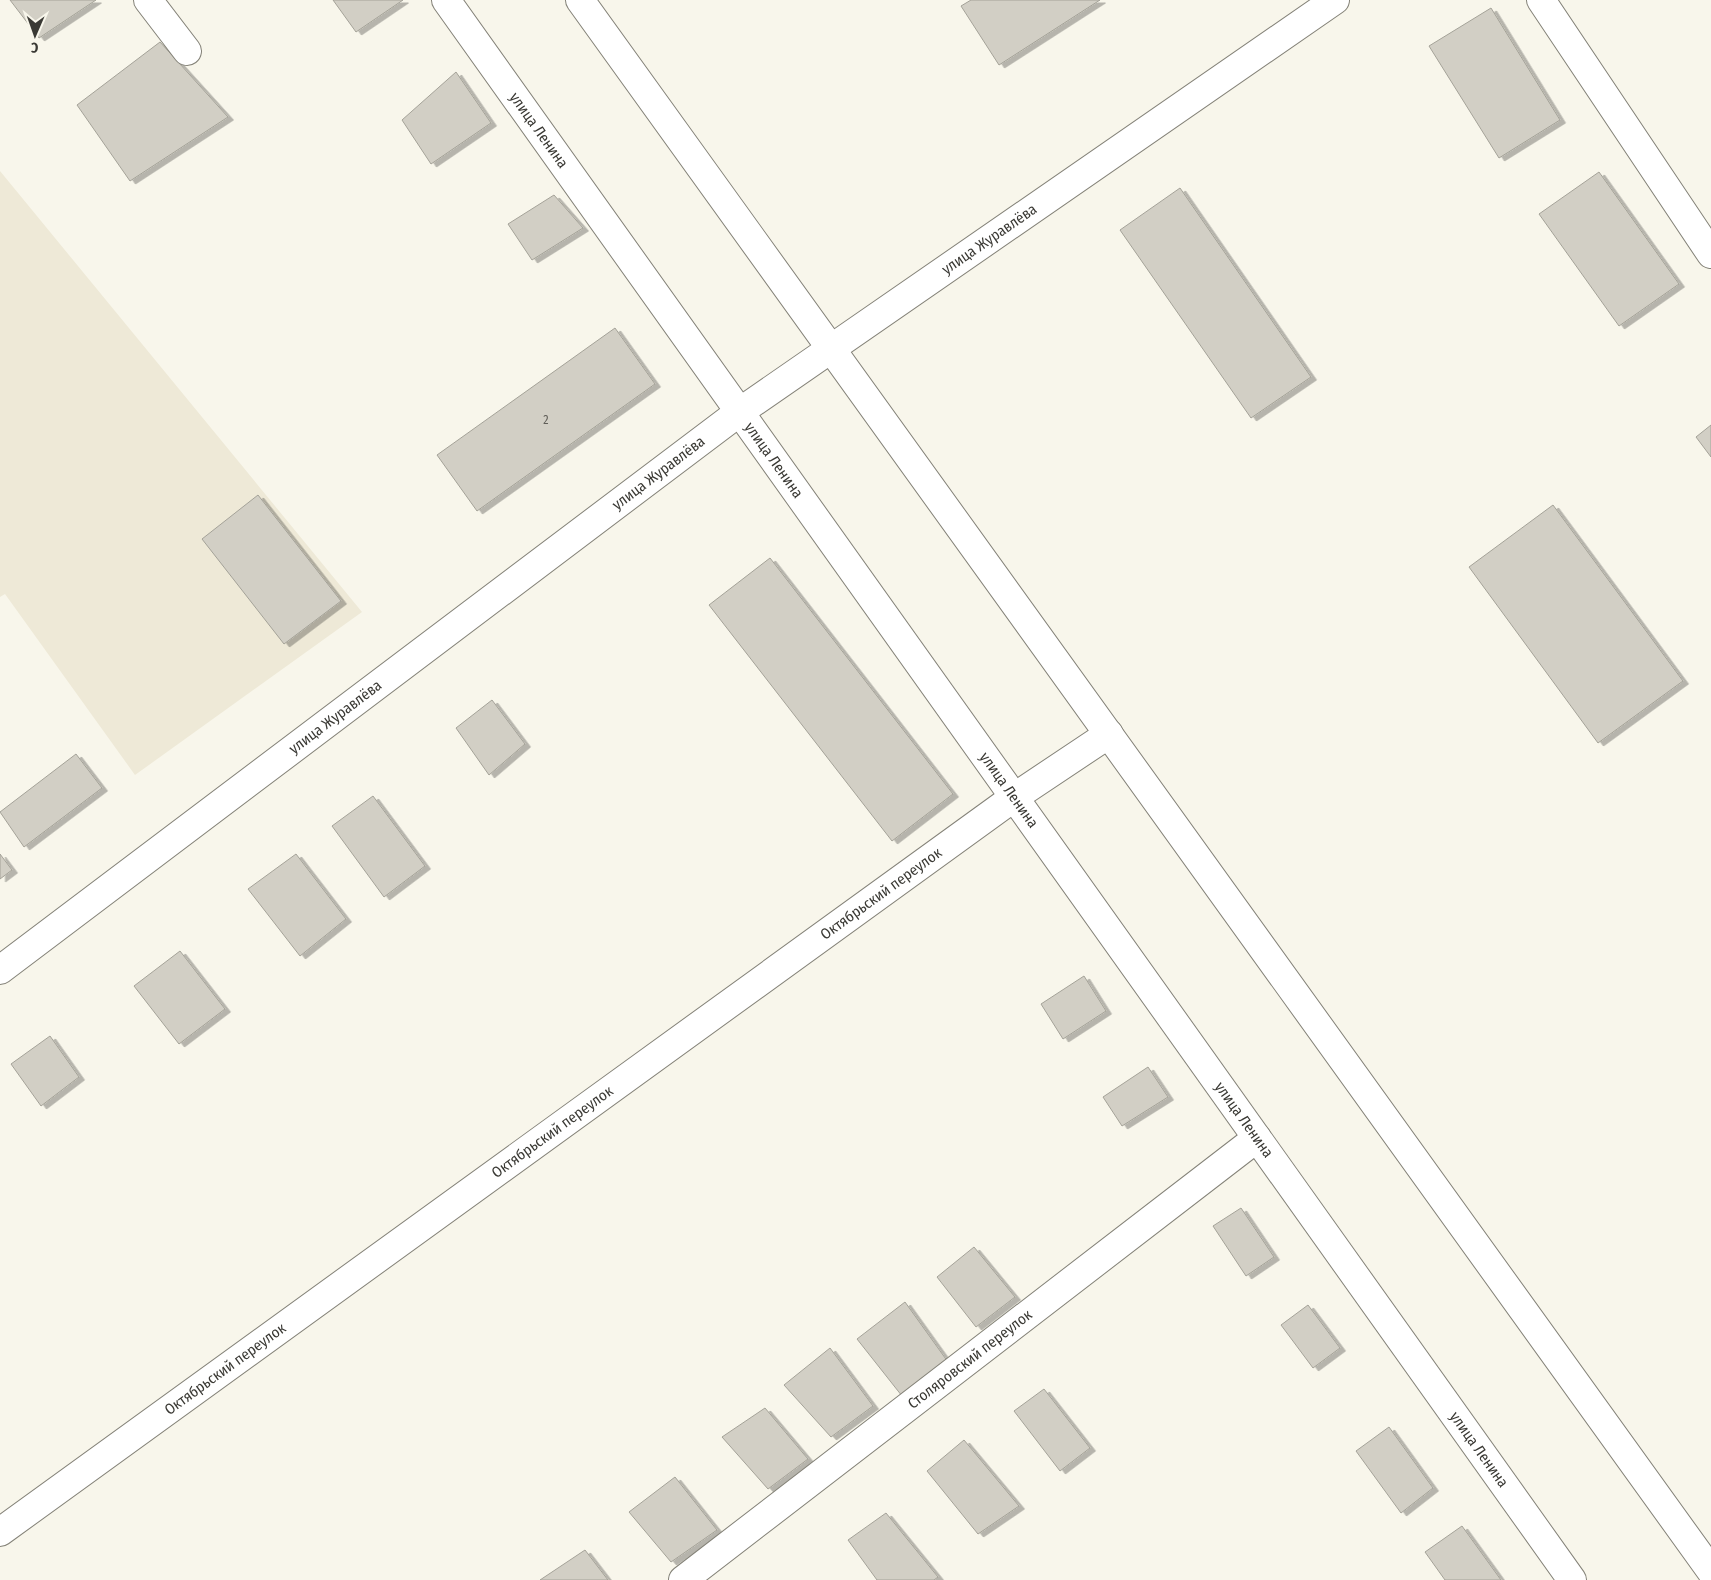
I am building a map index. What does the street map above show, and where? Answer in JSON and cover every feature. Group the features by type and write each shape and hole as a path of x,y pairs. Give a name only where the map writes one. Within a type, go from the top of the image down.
{"street":[{"path":"148,0 187,50"},
{"name":"улица Ленина","path":"446,0 738,413 1572,1580"},
{"path":"580,0 1711,1571"},
{"name":"улица Журавлёва","path":"0,970 738,413 1335,0"},
{"path":"1541,0 1711,254"},
{"name":"Октябрьский переулок","path":"0,1532 1013,798 1109,734"},
{"name":"Столяровский переулок","path":"683,1580 1257,1138"}],"shaded area":[{"path":"0,171 362,612 135,775 5,594 0,597"}],"building":[{"path":"10,0 96,0 39,38"},
{"path":"333,0 403,0 356,32"},
{"path":"971,0 1100,0 999,65 961,6"},
{"path":"1491,8 1560,120 1499,158 1429,46"},
{"path":"160,42 228,117 130,181 77,105"},
{"path":"456,72 491,123 431,164 402,120"},
{"path":"1599,172 1679,284 1619,326 1539,214"},
{"path":"1180,188 1311,377 1251,418 1120,230"},
{"path":"554,195 583,228 532,260 508,224"},
{"path":"615,328 655,384 477,511 437,455"},
{"path":"1711,425 1711,457 1696,437"},
{"path":"258,495 341,601 284,644 202,539"},
{"path":"1553,505 1683,681 1598,743 1469,567"},
{"path":"770,558 953,794 892,841 709,605"},
{"path":"492,700 525,744 489,775 456,728"},
{"path":"76,754 102,788 24,847 0,812"},
{"path":"373,796 425,866 384,897 332,826"},
{"path":"0,854 12,870 0,879"},
{"path":"296,854 346,919 300,956 248,889"},
{"path":"180,951 225,1009 179,1044 134,986"},
{"path":"1084,976 1106,1011 1063,1039 1041,1004"},
{"path":"50,1036 79,1077 41,1106 11,1064"},
{"path":"1148,1067 1168,1097 1122,1126 1103,1097"},
{"path":"1241,1208 1274,1257 1246,1276 1213,1226"},
{"path":"974,1247 1015,1297 976,1327 937,1277"},
{"path":"905,1302 948,1362 902,1396 857,1339"},
{"path":"1308,1305 1340,1348 1313,1368 1281,1325"},
{"path":"830,1348 873,1406 831,1437 784,1385"},
{"path":"1044,1389 1090,1448 1060,1471 1014,1411"},
{"path":"765,1408 808,1459 768,1489 722,1437"},
{"path":"1389,1427 1433,1488 1401,1513 1356,1451"},
{"path":"964,1440 1019,1506 978,1534 927,1471"},
{"path":"675,1477 717,1530 671,1562 629,1512"},
{"path":"886,1513 938,1577 934,1580 877,1580 848,1540"},
{"path":"1462,1526 1501,1580 1445,1580 1425,1552"},
{"path":"585,1550 608,1580 540,1580"}]}
